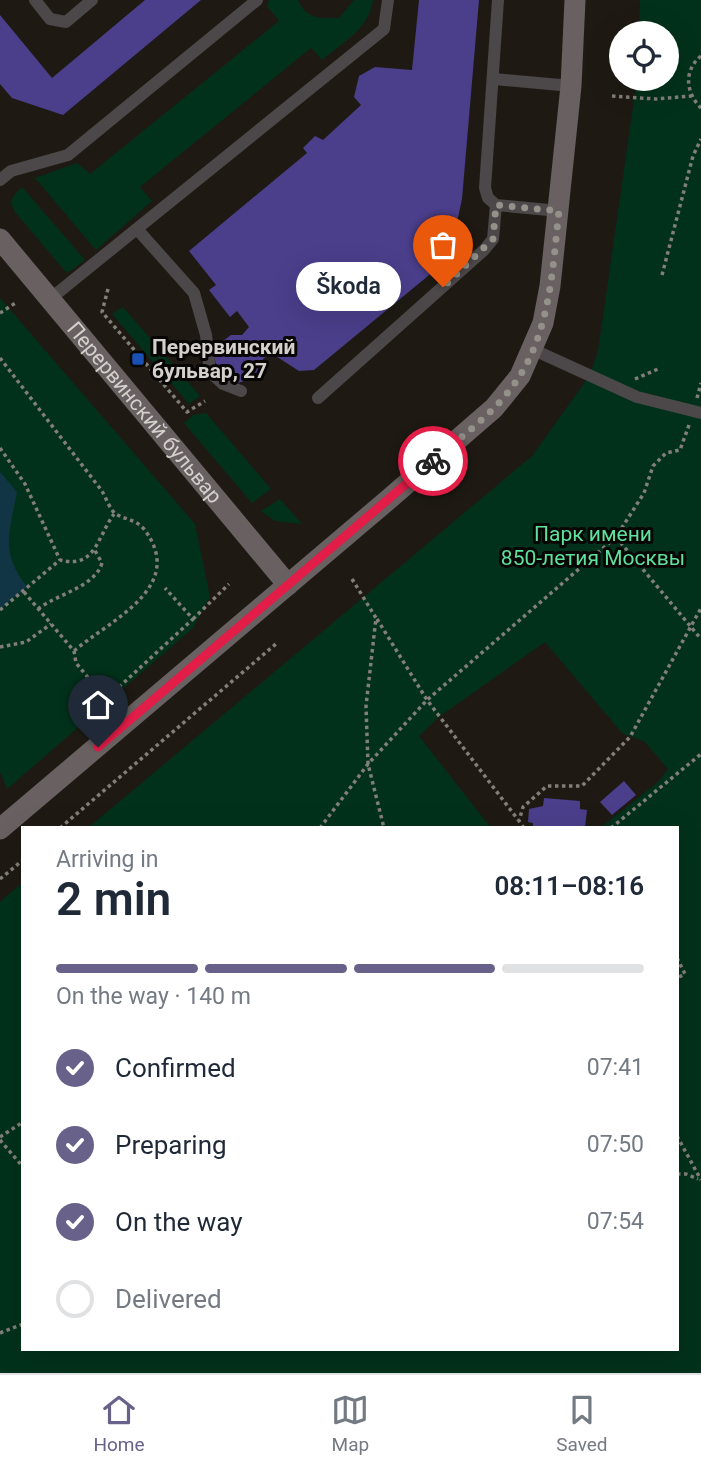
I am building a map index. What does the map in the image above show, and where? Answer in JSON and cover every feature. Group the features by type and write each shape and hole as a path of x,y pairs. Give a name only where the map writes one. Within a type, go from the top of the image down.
{"main road":[{"path":"0,829 494,408 520,376 534,349 550,286 571,86 575,0"},
{"name":"Перервинский бульвар","path":"0,239 288,585"}],"lane":[{"path":"35,0 50,19 66,22 92,0"},
{"path":"0,180 11,171 68,155 257,0"},
{"path":"50,299 384,29 388,0"},
{"path":"498,0 485,188 488,198 496,205 559,211"},
{"path":"494,79 571,86"},
{"path":"318,398 484,250 493,239 496,205"},
{"path":"137,229 194,293 206,335 210,372 223,384 241,391"},
{"path":"534,349 637,397 697,413"}],"path":[{"path":"701,57 691,69 688,79 691,96 701,108"},
{"path":"612,96 656,99 691,96"},
{"path":"662,275 693,156 701,139"},
{"path":"108,289 102,312 187,412 205,401"},
{"path":"0,313 17,302"},
{"path":"0,358 102,491 114,513 139,524 146,533 157,559 157,572 141,599 75,651"},
{"path":"322,826 369,764 427,700 616,537 644,493 653,466 666,453 680,450 697,413 701,383"},
{"path":"0,448 25,484 60,560"},
{"path":"0,610 60,560 83,561 94,549 114,513"},
{"path":"616,537 689,628 701,639"},
{"path":"38,609 53,597 83,585 97,574 102,563 100,554 94,549"},
{"path":"352,579 427,700 523,826"},
{"path":"24,592 75,651 76,663 106,699 229,584"},
{"path":"165,588 193,619"},
{"path":"519,821 523,807 547,786 582,786 629,737 701,608"},
{"path":"376,618 366,706 369,764 384,826"},
{"path":"0,647 26,642 51,624"},
{"path":"62,826 277,643"},
{"path":"613,826 701,754"},
{"path":"0,879 21,861"},
{"path":"679,962 685,974 679,977"},
{"path":"21,1123 0,1138 21,1164"},
{"path":"679,1140 701,1181"},
{"path":"679,1174 686,1174 701,1181"},
{"path":"0,1333 21,1325"}],"green space":[{"path":"269,0 298,0 310,14 320,18 339,18 354,0 373,0 367,19 346,41 322,60 311,48 140,187 152,201 96,250 35,178 77,163 90,174 279,21 267,6"},
{"name":"Парк имени 850-летия Москвы","path":"640,0 701,0 701,1373 0,1373 0,902 21,884 21,1351 679,1351 679,826 603,826 657,783 668,769 644,741 623,734 545,642 440,716 419,736 489,826 90,826 532,456 590,375 598,351 635,91 679,91 679,21 639,21"},
{"path":"22,187 85,260 69,272 65,271 15,212 12,198"},
{"path":"0,298 195,524 210,597 193,628 7,789 0,772"},
{"path":"123,307 200,396 189,404 112,314"},
{"path":"206,413 271,489 252,503 184,423 193,415"},
{"path":"280,499 302,524 275,521 261,511"}],"water":[{"path":"0,472 17,492 10,531 10,553 18,575 27,587 0,609"}],"building":[{"path":"145,0 201,0 63,115 12,98 0,84 0,15 52,78"},
{"path":"419,0 479,0 462,199 450,254 434,271 314,370 299,371 271,353 263,359 261,370 253,378 238,383 228,380 218,371 214,357 219,344 231,335 242,335 249,327 237,311 230,317 209,290 216,285 189,251 307,153 303,148 315,136 323,140 361,105 354,97 359,76 375,67 412,70"},
{"path":"624,781 636,795 612,815 600,802"},
{"path":"544,798 580,801 580,809 587,810 585,826 533,826 533,823 528,822 529,809 543,806"}],"way so far":[{"path":"433,461 508,393 534,349 543,323 550,286 559,211 496,205 493,239 443,287"}],"place":[{"name":"Škoda","path":"443,287"},
{"name":"Перервинский бульвар, 27","path":"138,359"}],"route":[{"path":"98,747 433,461"}]}
